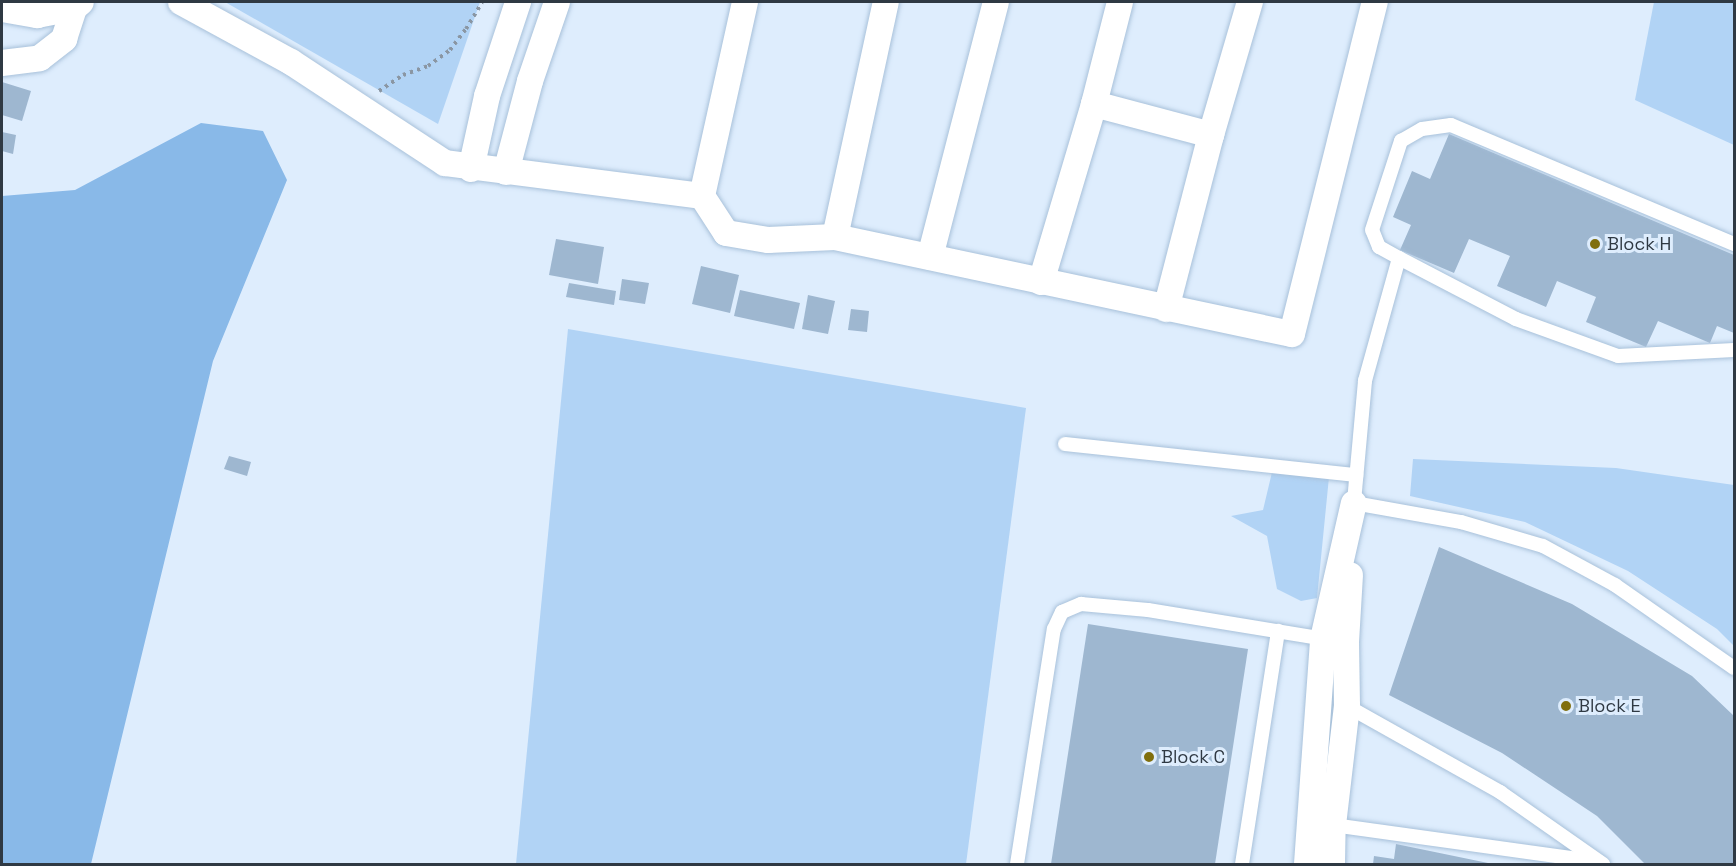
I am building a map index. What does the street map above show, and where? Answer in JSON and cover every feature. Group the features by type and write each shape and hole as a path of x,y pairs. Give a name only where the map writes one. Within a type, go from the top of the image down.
{"street":[{"path":"181,2 291,62 444,163 471,169 702,196"},
{"path":"471,169 487,96 518,2"},
{"path":"506,172 530,81 557,2"},
{"path":"744,2 702,196 726,233 768,240 835,237 1292,334 1375,2"},
{"path":"835,237 886,2"},
{"path":"930,257 996,2"},
{"path":"1041,282 1094,104 1120,2"},
{"path":"1166,309 1211,135 1250,2"},
{"path":"2,9 37,15 77,5"},
{"path":"2,63 40,58 64,39 77,5"},
{"path":"1094,104 1211,135"},
{"path":"1307,864 1354,503"},
{"path":"1332,864 1333,825 1347,706 1335,640"}],"lane":[{"path":"1734,244 1451,125 1422,129 1401,141 1372,230 1379,247 1516,319 1618,356 1734,350"},
{"path":"1399,258 1365,381 1354,503 1461,522 1543,546 1615,585 1734,668"},
{"path":"1065,444 1356,475"},
{"path":"1017,864 1054,629 1062,612 1081,604 1148,609 1335,640"},
{"path":"1242,864 1278,631"},
{"path":"1347,706 1500,792 1602,863"},
{"path":"1333,825 1535,859 1602,863"}],"path":[{"path":"357,105 403,75 428,66 450,50 482,2"}],"shaded area":[{"path":"225,2 480,2 438,124"},
{"path":"1654,2 1734,2 1734,145 1635,100"},
{"path":"201,123 263,131 287,180 213,361 91,864 2,864 2,196 75,190"},
{"path":"568,329 1026,408 966,864 516,864"},
{"path":"1413,459 1616,468 1734,485 1734,646 1717,629 1628,571 1525,522 1410,496"},
{"path":"1273,468 1329,477 1317,598 1301,601 1277,589 1267,536 1231,516 1263,510"}],"building":[{"path":"2,82 31,91 22,121 2,115"},
{"path":"2,132 16,135 13,154 2,151"},
{"name":"Block H","path":"1449,134 1734,255 1734,333 1717,326 1710,343 1658,321 1646,347 1586,322 1596,297 1557,281 1546,307 1497,286 1510,256 1469,239 1454,273 1400,250 1411,225 1393,217 1412,171 1430,179"},
{"path":"556,239 604,247 598,284 549,275"},
{"path":"701,266 739,275 730,313 692,304"},
{"path":"622,279 649,283 645,304 619,300"},
{"path":"569,283 616,291 614,305 566,297"},
{"path":"740,290 800,303 794,329 734,316"},
{"path":"808,295 835,301 828,334 802,329"},
{"path":"851,309 869,311 867,332 848,330"},
{"path":"229,456 251,462 247,476 224,469"},
{"name":"Block E","path":"1439,547 1572,604 1692,676 1734,716 1734,864 1645,864 1597,816 1502,753 1389,695"},
{"name":"Block C","path":"1088,624 1248,649 1215,864 1051,864"},
{"path":"1396,844 1488,864 1373,864 1374,856 1394,859"}],"place":[{"name":"Block H","path":"1595,244"},
{"name":"Block E","path":"1566,706"},
{"name":"Block C","path":"1149,757"}]}
